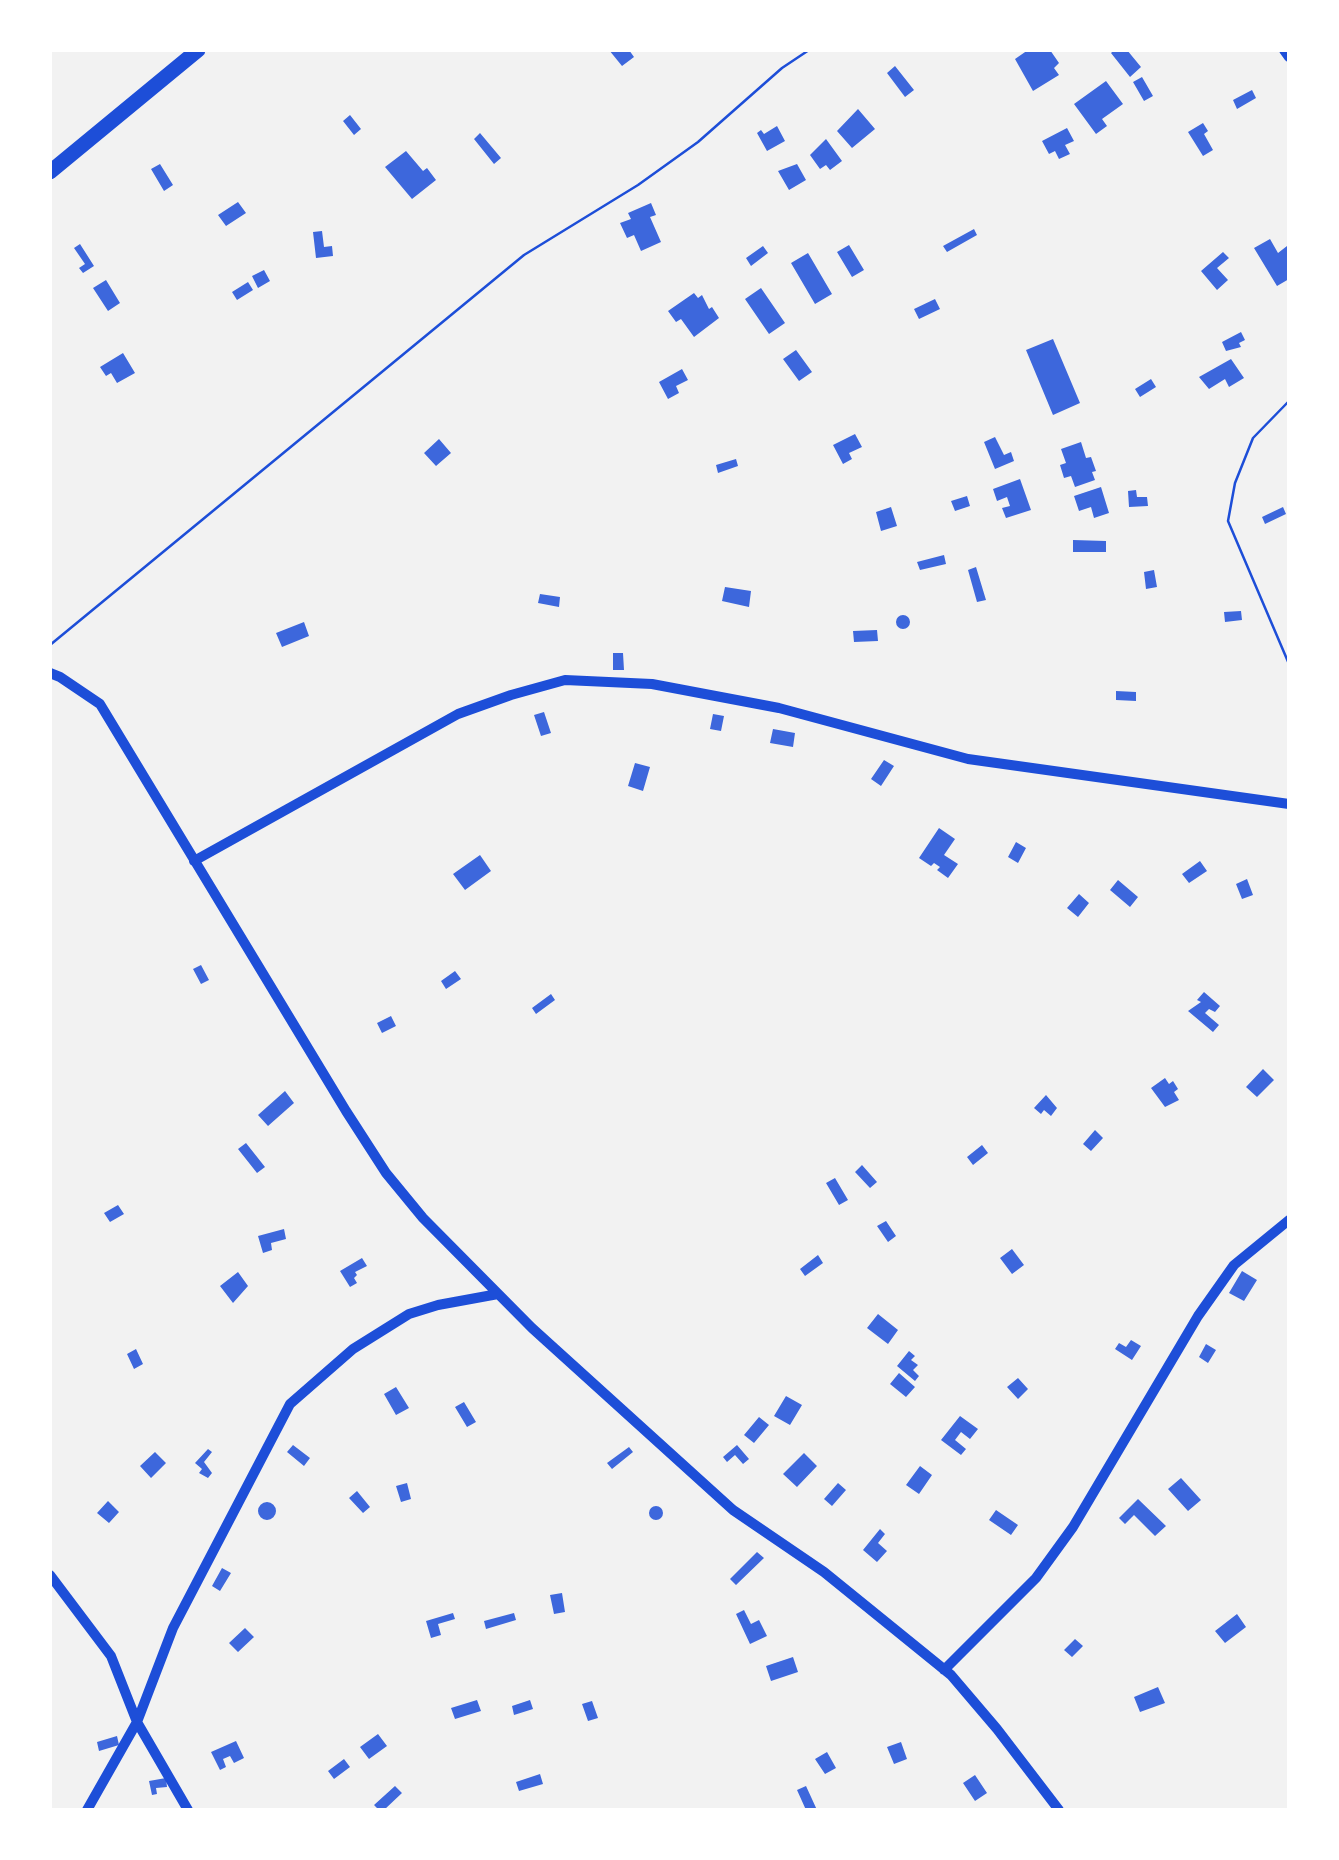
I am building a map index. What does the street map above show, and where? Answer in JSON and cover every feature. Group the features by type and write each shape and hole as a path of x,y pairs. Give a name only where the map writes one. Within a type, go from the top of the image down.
{"main road":[{"path":"50,172 198,50"}],"street":[{"path":"1284,50 1289,57"},
{"path":"50,673 100,704 386,1172 423,1218 676,1461 733,1510 824,1572 944,1670 997,1729 1058,1810"},
{"path":"194,861 458,714 511,694 565,680 652,684 778,708 968,759 1289,804"},
{"path":"944,1670 1036,1578 1073,1526 1198,1316 1234,1265 1289,1220"},
{"path":"87,1810 137,1722 173,1628 290,1404 353,1349 409,1314 498,1294"},
{"path":"50,1575 112,1656 137,1722 188,1810"}],"path":[{"path":"50,645 524,255 638,185 698,142 769,78 809,50"},
{"path":"1289,401 1253,438 1235,483 1228,522 1289,664"}],"building":[{"path":"609,50 629,50 634,57 622,66"},
{"path":"1028,50 1050,50 1059,63 1054,68 1059,75 1033,91 1015,59"},
{"path":"1127,50 1141,67 1130,77 1111,53"},
{"path":"895,66 914,90 905,97 887,73"},
{"path":"1142,77 1153,96 1144,101 1133,82"},
{"path":"1106,81 1123,104 1102,119 1107,126 1096,134 1074,104"},
{"path":"1252,90 1256,98 1237,109 1233,100"},
{"path":"858,109 875,129 852,148 837,131"},
{"path":"350,115 361,129 354,135 343,121"},
{"path":"1203,123 1213,150 1203,156 1188,132"},
{"path":"777,126 785,141 767,151 757,133 761,130 764,134"},
{"path":"1067,128 1074,141 1065,145 1070,154 1059,159 1055,151 1049,154 1042,141"},
{"path":"480,133 501,158 494,164 474,139"},
{"path":"826,139 842,161 830,170 826,165 820,169 810,155"},
{"path":"406,151 436,180 412,199 385,167"},
{"path":"160,164 173,185 164,191 151,169"},
{"path":"797,164 806,180 789,190 778,171"},
{"path":"238,202 246,213 226,226 218,215"},
{"path":"651,203 656,215 650,217 661,242 641,251 634,235 627,238 620,223 631,219 628,213"},
{"path":"974,229 977,235 947,252 943,246"},
{"path":"322,231 324,247 332,246 333,256 316,258 313,232"},
{"path":"1270,239 1278,253 1287,246 1289,249 1289,279 1277,286 1254,248"},
{"path":"80,244 94,266 83,273 79,268 85,264 74,248"},
{"path":"849,245 864,270 852,277 837,252"},
{"path":"763,246 768,253 751,266 746,258"},
{"path":"1223,252 1229,258 1217,268 1228,280 1217,290 1201,271"},
{"path":"808,253 832,294 815,304 791,263"},
{"path":"264,270 270,281 258,288 252,276"},
{"path":"106,280 120,303 108,311 93,288"},
{"path":"248,282 253,290 237,300 232,292"},
{"path":"761,288 785,323 769,334 745,299"},
{"path":"694,293 698,298 702,295 719,318 694,337 681,319 676,322 668,311"},
{"path":"935,299 940,309 919,319 914,309"},
{"path":"1241,332 1245,340 1239,343 1241,347 1226,351 1222,342"},
{"path":"1053,339 1080,403 1053,415 1026,350"},
{"path":"796,350 812,372 799,381 783,359"},
{"path":"123,353 135,373 117,383 111,373 106,376 100,367"},
{"path":"1231,359 1244,378 1229,387 1225,379 1209,389 1199,377"},
{"path":"682,369 688,380 676,386 679,393 668,399 659,382"},
{"path":"1151,379 1156,387 1140,397 1135,389"},
{"path":"855,434 862,447 849,453 852,459 843,464 833,445"},
{"path":"995,437 1004,455 1011,452 1014,461 995,469 984,442"},
{"path":"439,439 451,453 436,466 424,453"},
{"path":"1081,442 1086,458 1091,457 1095,480 1075,487 1071,476 1064,478 1060,465 1066,463 1061,449"},
{"path":"736,459 738,466 718,473 716,465"},
{"path":"1020,479 1031,510 1006,518 1002,508 1010,506 1007,497 997,501 993,489"},
{"path":"1101,487 1109,513 1094,518 1091,507 1079,511 1074,496"},
{"path":"1136,490 1137,497 1147,497 1148,506 1129,507 1128,491"},
{"path":"967,496 970,506 955,511 951,501"},
{"path":"891,507 897,526 881,531 876,512"},
{"path":"1283,507 1286,514 1265,524 1262,517"},
{"path":"1073,540 1106,541 1106,552 1073,552"},
{"path":"944,555 946,564 920,570 917,562"},
{"path":"976,567 986,600 977,602 968,570"},
{"path":"1154,570 1157,587 1146,589 1144,572"},
{"path":"725,587 751,591 749,607 722,601"},
{"path":"540,594 560,597 559,607 538,603"},
{"path":"1241,611 1242,620 1225,622 1224,612"},
{"path":"903,615 910,622 903,629 896,622"},
{"path":"304,622 309,636 282,647 276,633"},
{"path":"877,630 878,641 854,642 853,631"},
{"path":"613,653 623,653 624,670 613,670"},
{"path":"1116,691 1136,692 1136,701 1116,700"},
{"path":"544,712 551,733 541,736 534,715"},
{"path":"713,714 724,716 721,731 710,729"},
{"path":"773,729 795,733 793,747 770,743"},
{"path":"884,760 894,766 881,786 871,779"},
{"path":"635,763 650,767 643,791 628,786"},
{"path":"939,828 955,839 944,855 958,864 948,878 937,870 940,867 919,858"},
{"path":"1016,842 1026,848 1018,863 1008,857"},
{"path":"480,855 491,871 465,890 453,874"},
{"path":"1200,861 1207,871 1189,883 1182,874"},
{"path":"1247,879 1253,895 1242,899 1236,884"},
{"path":"1118,880 1138,897 1130,907 1110,890"},
{"path":"1079,894 1089,903 1078,917 1067,908"},
{"path":"201,965 209,980 201,984 193,969"},
{"path":"455,971 461,979 446,989 441,981"},
{"path":"1204,992 1220,1006 1215,1012 1209,1009 1205,1013 1219,1025 1213,1032 1188,1011 1201,1002 1197,1000"},
{"path":"551,994 555,1000 536,1014 532,1008"},
{"path":"391,1016 396,1026 382,1033 377,1023"},
{"path":"1263,1069 1274,1080 1257,1097 1246,1087"},
{"path":"1165,1078 1169,1084 1173,1081 1179,1100 1165,1107 1151,1088"},
{"path":"285,1091 294,1103 268,1126 258,1115"},
{"path":"1046,1095 1057,1108 1051,1116 1034,1108"},
{"path":"1095,1130 1103,1138 1091,1151 1083,1144"},
{"path":"246,1143 265,1167 257,1173 238,1149"},
{"path":"982,1145 988,1153 973,1165 967,1157"},
{"path":"862,1165 877,1182 870,1188 855,1172"},
{"path":"835,1178 848,1200 839,1205 826,1183"},
{"path":"118,1205 124,1214 110,1222 104,1213"},
{"path":"886,1221 896,1236 888,1242 877,1226"},
{"path":"284,1229 286,1239 271,1243 272,1250 263,1253 258,1236"},
{"path":"1012,1249 1024,1265 1012,1274 1000,1258"},
{"path":"818,1255 823,1263 805,1276 800,1269"},
{"path":"362,1258 367,1266 355,1272 357,1283 350,1287 340,1271"},
{"path":"1242,1271 1257,1280 1244,1301 1229,1293"},
{"path":"238,1272 248,1286 233,1303 220,1286"},
{"path":"878,1314 898,1330 888,1344 867,1328"},
{"path":"1131,1340 1141,1346 1132,1360 1115,1349 1119,1343 1126,1347"},
{"path":"1206,1344 1216,1350 1208,1363 1199,1357"},
{"path":"136,1349 143,1364 134,1369 127,1354"},
{"path":"909,1351 915,1356 911,1360 918,1365 913,1370 919,1376 915,1381 897,1366"},
{"path":"899,1373 915,1387 906,1397 890,1384"},
{"path":"1018,1378 1028,1389 1018,1399 1007,1387"},
{"path":"396,1387 409,1408 396,1415 384,1394"},
{"path":"786,1396 802,1405 790,1425 774,1416"},
{"path":"464,1402 476,1422 467,1427 455,1407"},
{"path":"960,1416 978,1429 970,1439 961,1432 955,1440 966,1449 961,1455 941,1440"},
{"path":"759,1417 769,1425 754,1443 744,1435"},
{"path":"293,1445 310,1458 304,1466 287,1452"},
{"path":"737,1445 749,1459 743,1464 735,1455 727,1462 723,1457"},
{"path":"629,1447 633,1452 612,1469 607,1463"},
{"path":"208,1449 212,1452 204,1462 212,1473 208,1478 199,1473 202,1469 195,1463"},
{"path":"155,1452 166,1463 151,1478 140,1466"},
{"path":"804,1453 817,1466 797,1487 783,1474"},
{"path":"920,1466 932,1475 919,1494 906,1485"},
{"path":"1181,1478 1201,1500 1188,1511 1168,1489"},
{"path":"407,1483 411,1499 401,1502 396,1486"},
{"path":"838,1483 846,1490 832,1506 824,1499"},
{"path":"357,1491 370,1507 363,1513 349,1498"},
{"path":"1138,1499 1166,1526 1155,1536 1134,1515 1125,1524 1119,1518"},
{"path":"108,1501 119,1512 109,1523 97,1513"},
{"path":"267,1502 276,1511 267,1520 258,1511"},
{"path":"656,1506 663,1513 656,1520 649,1513"},
{"path":"996,1510 1018,1525 1011,1535 989,1520"},
{"path":"880,1529 885,1534 878,1543 887,1551 877,1562 863,1550"},
{"path":"757,1552 764,1558 736,1585 730,1579"},
{"path":"222,1568 231,1573 220,1591 212,1586"},
{"path":"562,1593 565,1612 554,1614 550,1595"},
{"path":"744,1610 751,1624 759,1620 767,1636 750,1644 736,1614"},
{"path":"453,1613 455,1619 438,1624 441,1635 431,1638 426,1621"},
{"path":"514,1613 516,1620 486,1629 484,1621"},
{"path":"1237,1614 1246,1627 1225,1643 1215,1631"},
{"path":"245,1628 254,1637 238,1652 229,1643"},
{"path":"1075,1639 1083,1646 1072,1657 1064,1650"},
{"path":"793,1657 798,1672 771,1681 766,1666"},
{"path":"1158,1687 1165,1703 1140,1712 1134,1697"},
{"path":"477,1700 481,1711 455,1719 451,1708"},
{"path":"530,1700 533,1709 514,1715 512,1706"},
{"path":"592,1701 598,1718 588,1721 582,1704"},
{"path":"378,1734 387,1746 369,1759 360,1747"},
{"path":"117,1736 119,1745 99,1751 97,1742"},
{"path":"236,1741 244,1758 234,1763 230,1756 223,1759 226,1767 220,1770 211,1752"},
{"path":"901,1742 907,1759 894,1764 887,1747"},
{"path":"827,1752 836,1768 825,1774 815,1759"},
{"path":"344,1759 350,1767 334,1779 328,1771"},
{"path":"540,1774 543,1784 519,1791 516,1782"},
{"path":"975,1775 987,1793 975,1801 963,1783"},
{"path":"166,1778 167,1787 156,1788 157,1794 152,1795 149,1781"},
{"path":"395,1786 402,1793 379,1810 374,1805"},
{"path":"806,1786 817,1810 806,1810 797,1790"}]}
